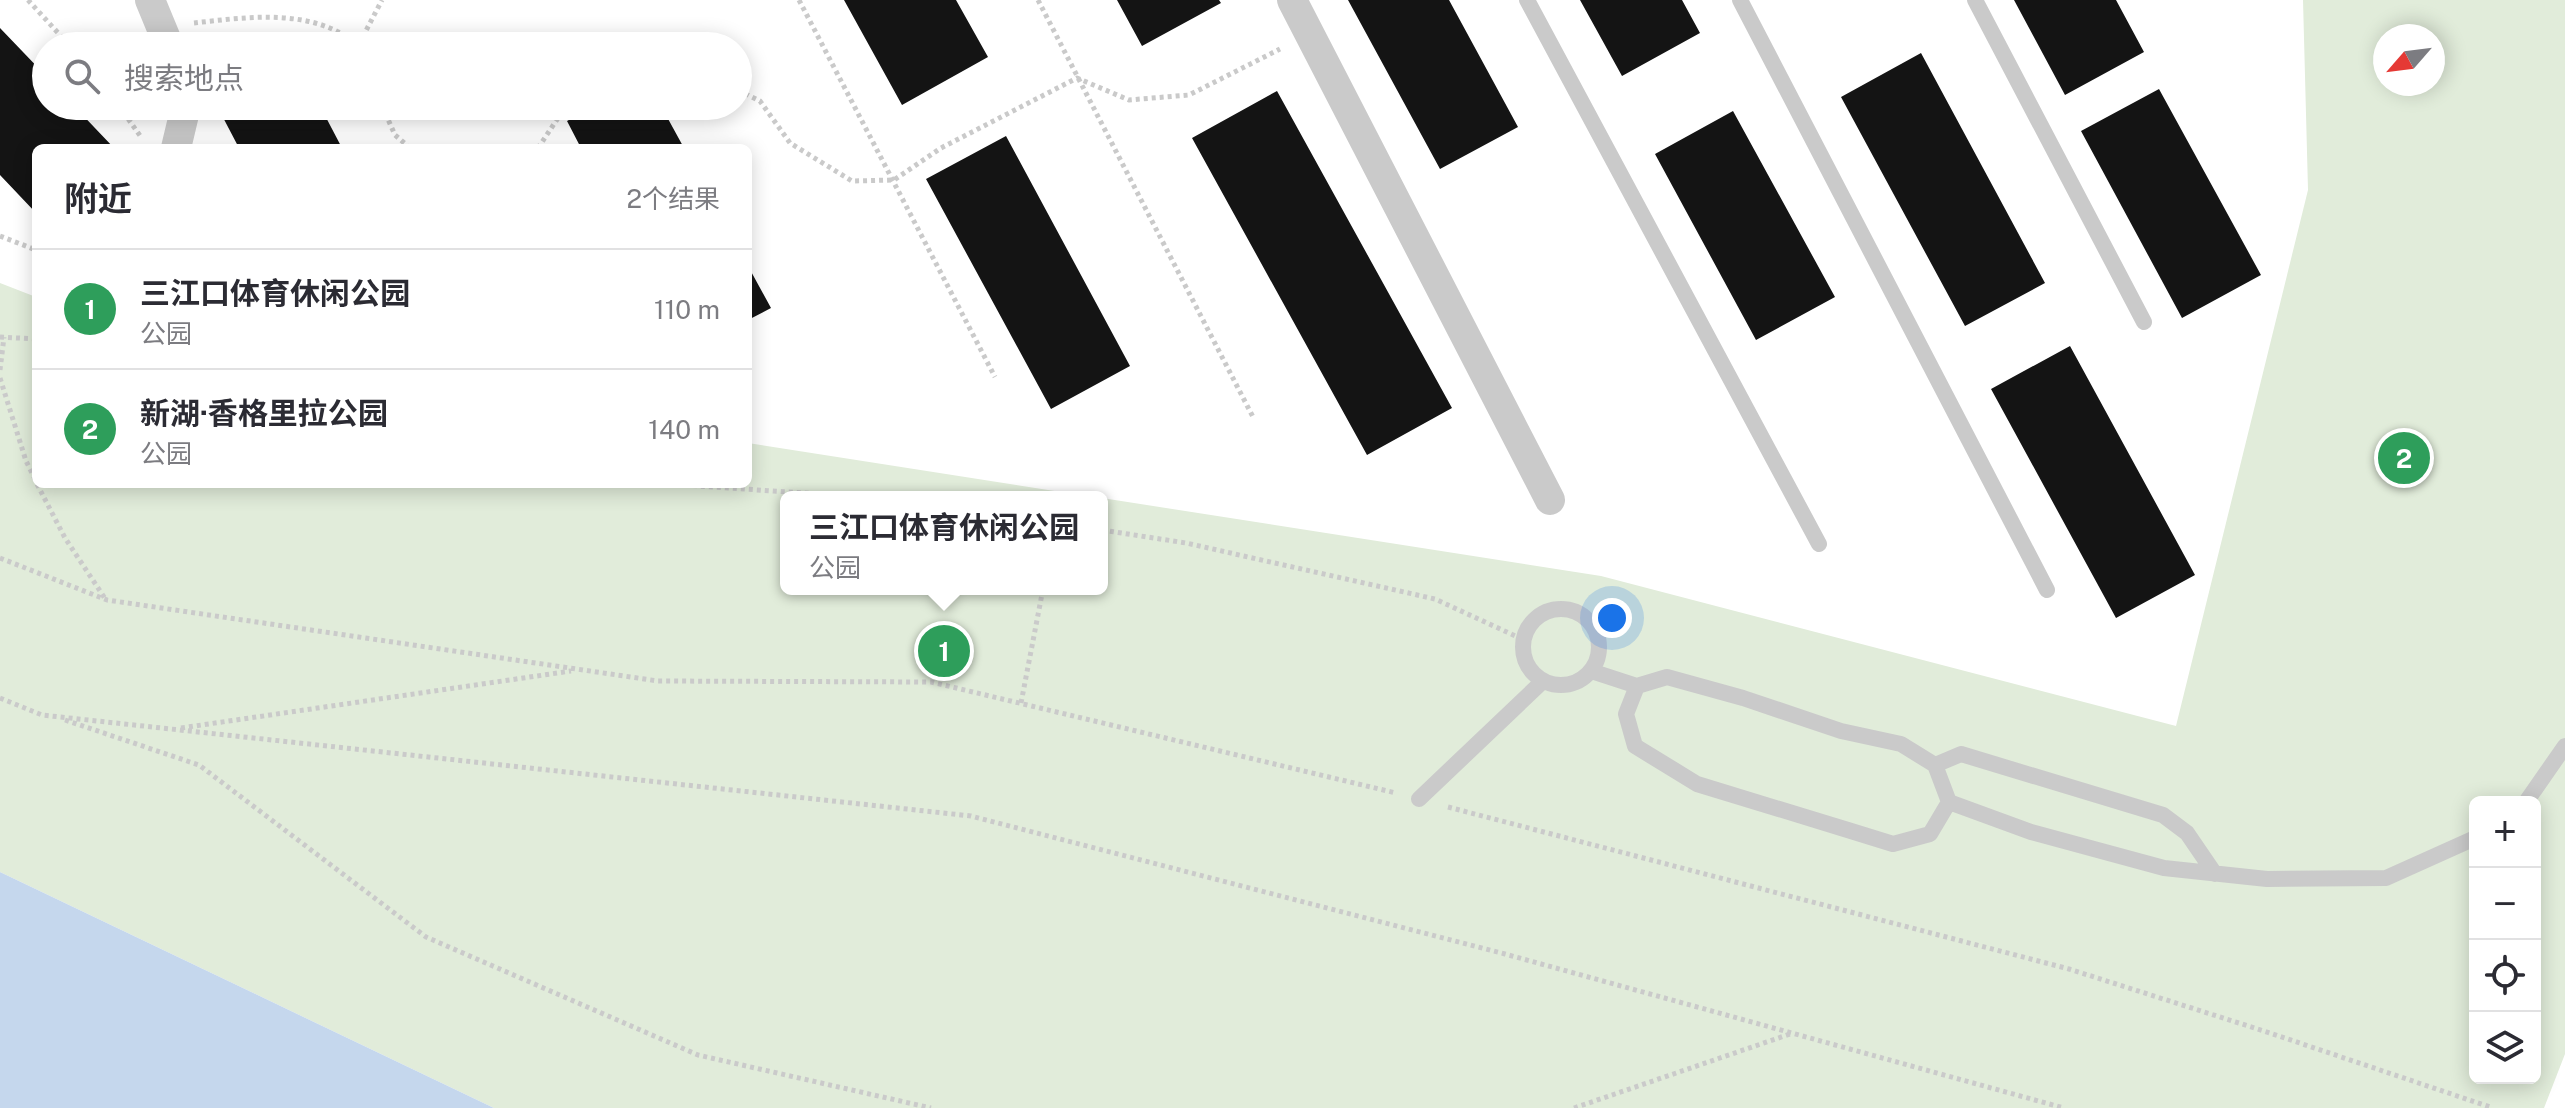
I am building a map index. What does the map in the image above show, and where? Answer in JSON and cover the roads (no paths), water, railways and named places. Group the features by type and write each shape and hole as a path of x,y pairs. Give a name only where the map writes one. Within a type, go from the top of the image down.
{"street":[{"path":"1292,0 1550,500"},
{"path":"177,144 183,120"}],"lane":[{"path":"1527,0 1819,544"},
{"path":"1740,0 2047,590"},
{"path":"1975,0 2144,322"},
{"path":"1569,609 1582,614 1597,633 1597,660 1591,671 1581,680 1556,685 1533,674 1522,651 1522,639 1534,618 1545,611 1569,609"},
{"path":"1591,671 1637,686 1667,677 1743,698 1841,731 1901,744 1935,765 1949,802 2031,832 2164,868 2267,879 2386,878 2469,841"},
{"path":"1419,799 1543,681"},
{"path":"1637,686 1626,714 1635,746 1697,784 1893,844 1930,834 1949,802"},
{"path":"2530,796 2565,746"},
{"path":"1935,765 1961,754 2163,815 2187,833 2215,874"}],"water":[{"path":"0,872 494,1108 0,1108"}],"place":[{"name":"新湖·香格里拉公园","path":"2404,458"},
{"name":"三江口体育休闲公园","path":"944,651"}]}
